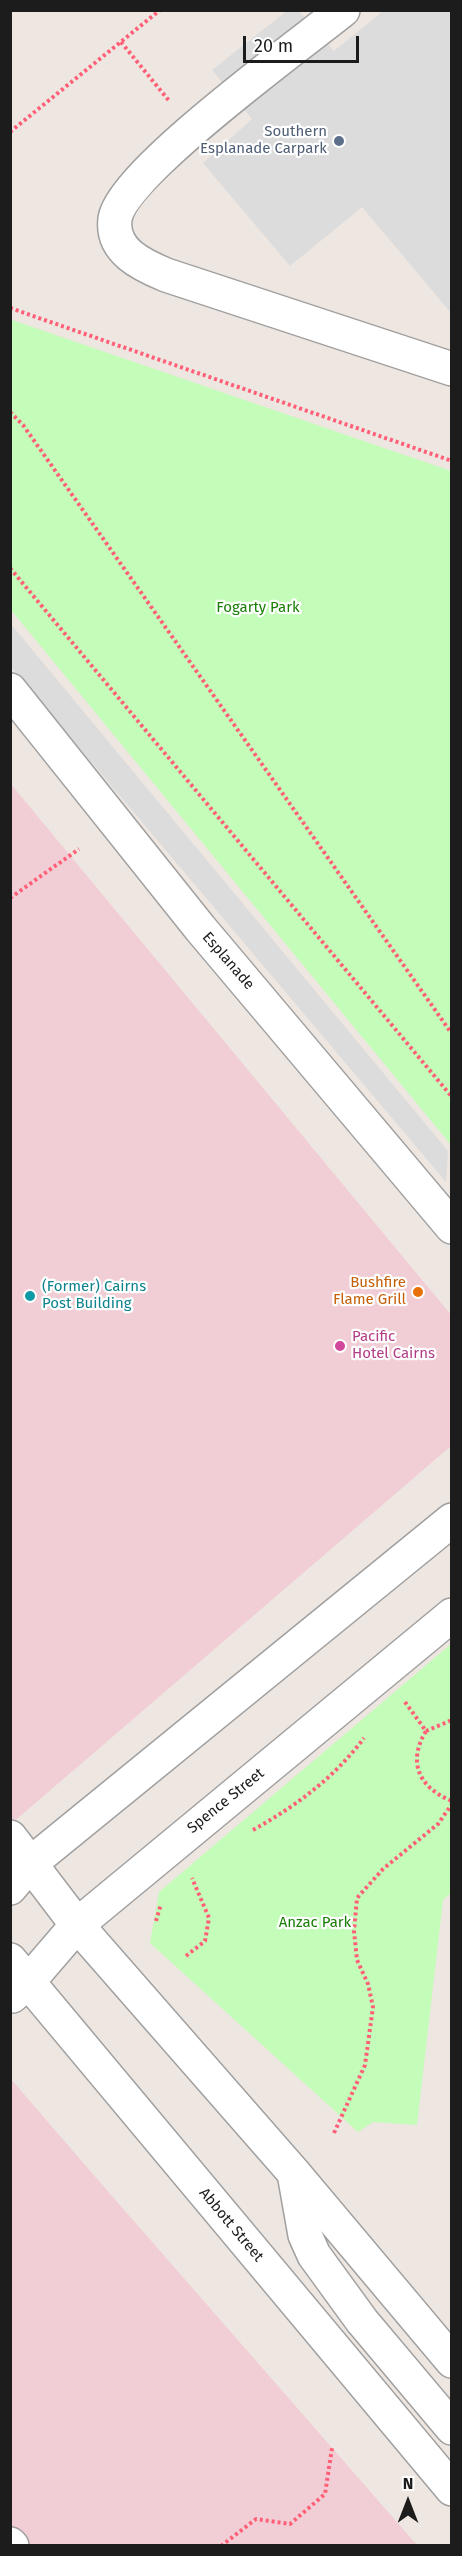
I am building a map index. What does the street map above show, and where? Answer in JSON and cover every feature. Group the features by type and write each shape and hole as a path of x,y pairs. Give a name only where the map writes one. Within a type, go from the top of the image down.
{"street":[{"path":"343,10 193,129 136,182 120,204 115,219 116,232 130,256 166,275 452,369"},
{"name":"Esplanade","path":"10,690 200,928 452,1227"},
{"path":"21,1875 452,1520"},
{"name":"Spence Street","path":"16,1980 77,1925 452,1615"},
{"path":"10,1837 21,1875 77,1925 294,2172 452,2361"},
{"name":"Abbott Street","path":"16,1980 452,2489"},
{"path":"294,2172 305,2235 314,2255 362,2321 452,2428"}],"path":[{"path":"10,132 160,10"},
{"path":"121,42 193,129"},
{"path":"10,308 452,461"},
{"path":"10,412 37,444 452,1034"},
{"path":"10,568 452,1097"},
{"path":"10,898 79,849"},
{"path":"402,1699 426,1731"},
{"path":"334,2133 365,2065 373,2007 368,1984 357,1960 354,1931 357,1898 383,1869 438,1824 452,1803 425,1785 418,1770 417,1753 426,1731 452,1720"},
{"path":"186,1956 205,1941 210,1918 192,1878"},
{"path":"221,2546 256,2519 290,2524 325,2494 332,2448"}],"shaded area":[{"name":"Southern Esplanade Carpark","path":"287,11 299,11 334,51 383,11 451,11 451,313 362,207 290,266 203,163 252,119 212,70"},
{"path":"10,623 448,1151 446,1182 11,667"},
{"path":"10,783 452,1316 451,1446 11,1824"},
{"path":"10,2078 98,2180 417,2545 11,2545"}],"green space":[{"name":"Fogarty Park","path":"12,320 451,471 451,1145 11,610"},
{"name":"Anzac Park","path":"451,1644 451,1893 443,1900 417,2125 373,2122 358,2132 150,1943 159,1892"}],"place":[{"name":"Southern Esplanade Carpark","path":"339,141"},
{"name":"Bushfire Flame Grill","path":"418,1292"},
{"name":"(Former) Cairns Post Building","path":"30,1296"},
{"name":"Pacific Hotel Cairns","path":"340,1346"}]}
